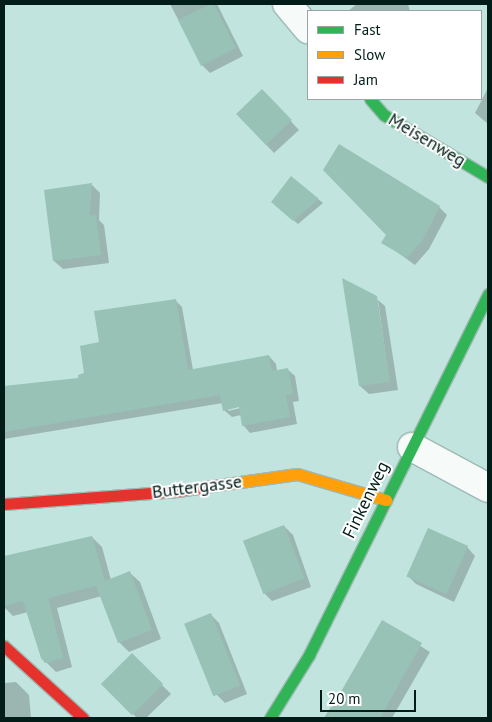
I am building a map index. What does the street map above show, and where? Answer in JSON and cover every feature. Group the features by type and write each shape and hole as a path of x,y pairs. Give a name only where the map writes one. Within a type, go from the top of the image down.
{"street":[{"path":"287,4 307,28"},
{"name":"Meisenweg","path":"371,100 384,115 488,177"},
{"name":"Finkenweg","path":"270,718 309,656 488,294"},
{"path":"412,447 488,488"},
{"name":"Buttergasse","path":"4,504 178,491 297,474 386,500"},
{"path":"4,646 83,718"}],"building":[{"path":"214,4 236,48 201,66 178,20"},
{"path":"262,89 292,120 266,145 236,114"},
{"path":"339,144 440,206 422,241 407,258 381,243 386,235 323,170"},
{"path":"291,176 319,199 293,221 271,202"},
{"path":"92,183 90,216 96,215 101,255 53,261 44,190"},
{"path":"342,278 377,296 390,382 359,386"},
{"path":"176,299 188,370 269,355 272,371 288,368 293,394 286,395 290,417 242,426 239,407 223,411 220,395 4,432 4,386 78,378 78,375 84,373 80,346 99,342 94,311"},
{"path":"284,525 304,578 263,594 243,541"},
{"path":"428,528 468,546 447,594 406,576"},
{"path":"92,536 105,581 130,571 152,630 118,643 96,586 48,598 63,658 45,663 41,658 23,601 4,606 4,556"},
{"path":"211,613 240,685 213,696 184,624"},
{"path":"382,620 422,643 380,718 326,718"},
{"path":"132,653 163,684 132,715 101,684"}],"traffic: fast":[{"path":"371,100 384,115 488,177"},
{"path":"270,718 309,655 488,294"}],"traffic: slow":[{"path":"226,484 297,474 386,500"}],"traffic: jam":[{"path":"4,504 178,491 226,484"},
{"path":"4,646 83,718"}]}
